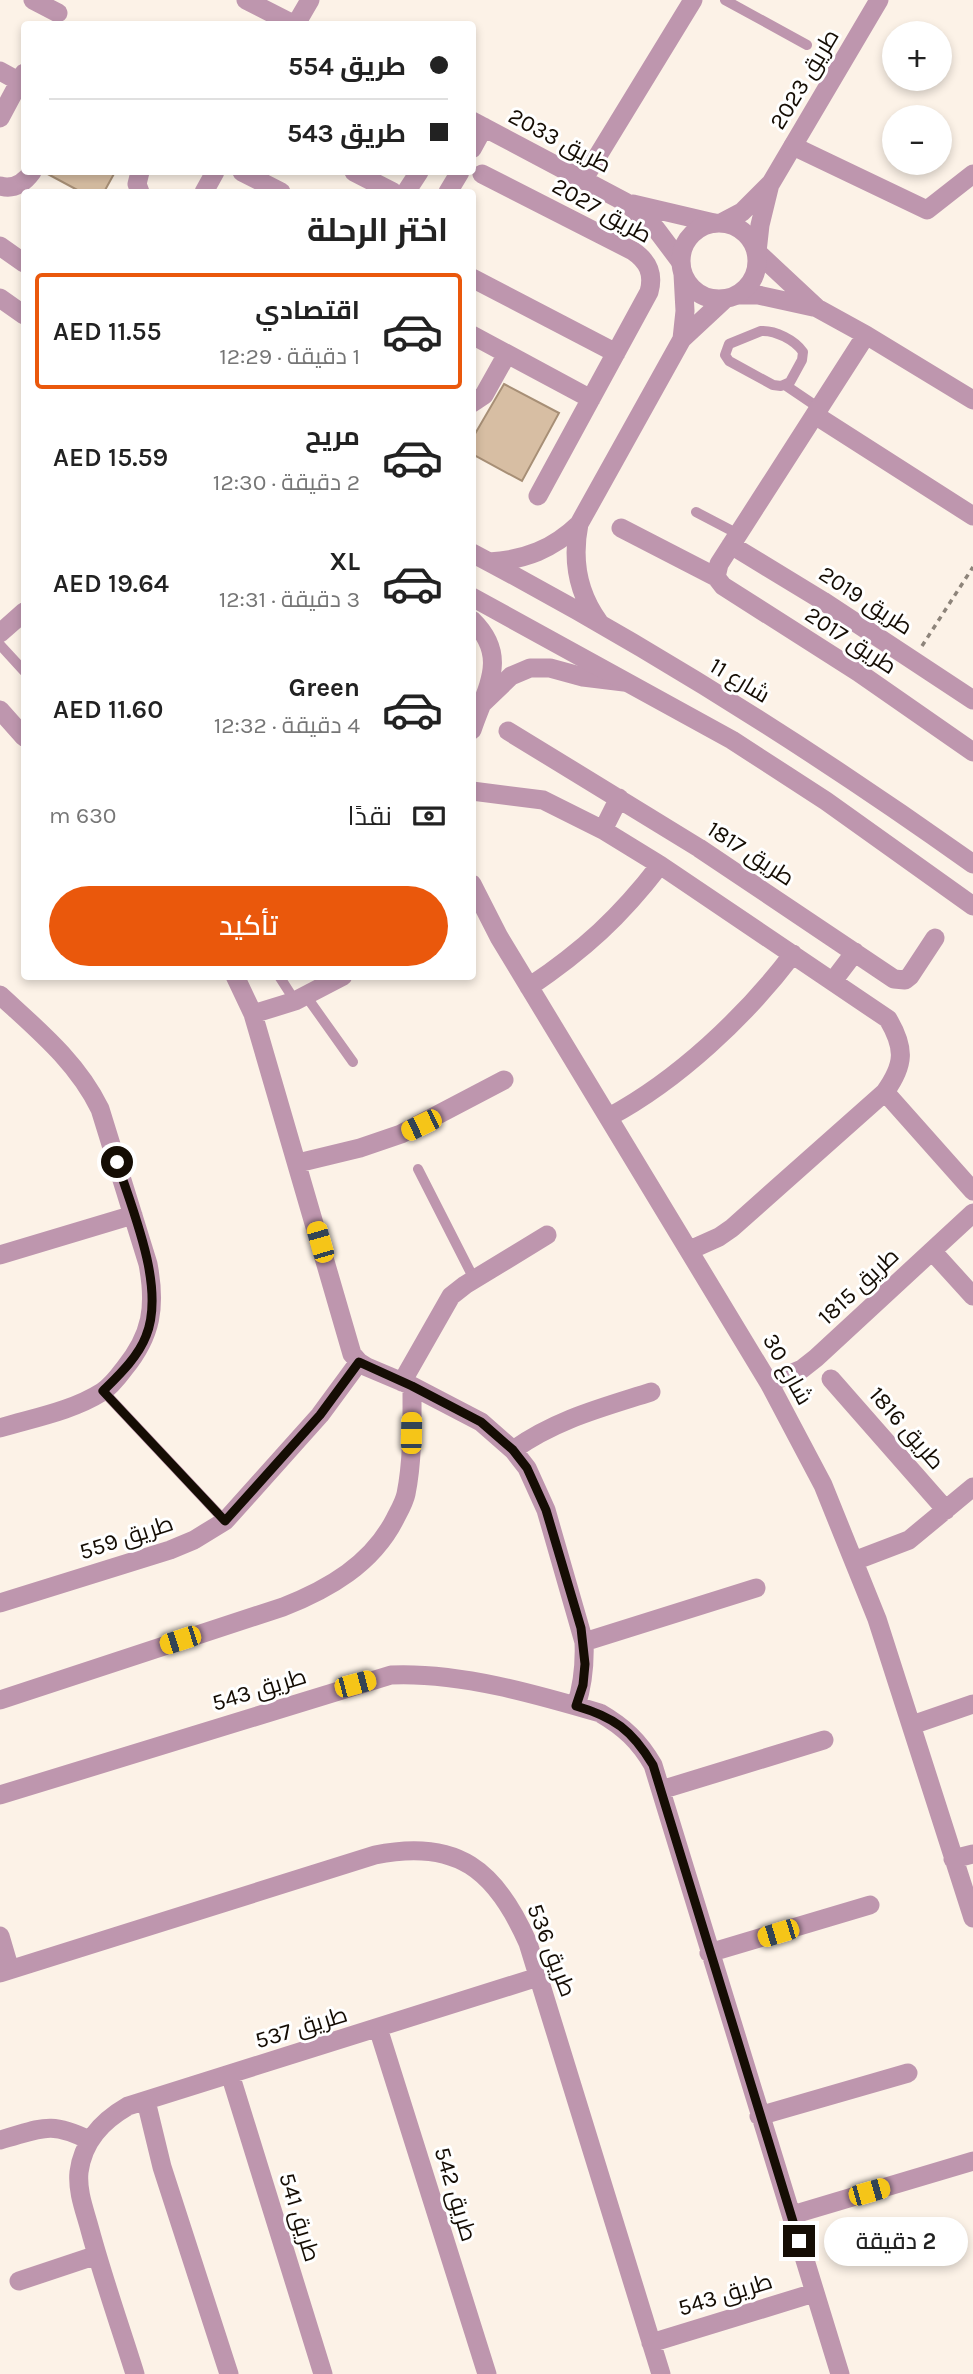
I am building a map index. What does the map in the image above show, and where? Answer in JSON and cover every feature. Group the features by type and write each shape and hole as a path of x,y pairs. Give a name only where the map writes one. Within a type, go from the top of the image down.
{"street":[{"path":"33,0 58,13"},
{"path":"246,0 288,21"},
{"path":"296,21 310,0"},
{"path":"583,180 693,0"},
{"name":"طريق 2023","path":"718,223 742,212 771,183 879,0"},
{"path":"0,71 21,78"},
{"path":"0,118 21,80"},
{"name":"طريق 2033","path":"478,124 625,202 656,229 681,267"},
{"path":"793,146 927,210 973,174"},
{"name":"طريق 2027","path":"482,174 633,251 646,261 651,276 649,292 538,496"},
{"path":"0,186 16,186 29,175"},
{"path":"247,175 268,189"},
{"path":"360,175 387,189"},
{"name":"طريق 2023","path":"757,252 760,225 771,183"},
{"name":"طريق 2033","path":"625,202 718,223"},
{"path":"602,625 592,612 579,582 575,551 579,524 682,339 753,280 757,271 757,252 753,241 735,225 718,223 700,228 689,236 683,248 681,267 685,311 682,339"},
{"path":"0,246 21,261"},
{"path":"757,252 817,308 972,396"},
{"path":"681,267 689,286 712,299 768,296 817,308"},
{"path":"476,280 616,353"},
{"path":"0,298 21,314"},
{"path":"718,570 735,539 866,335"},
{"path":"476,337 591,399"},
{"path":"476,400 484,395 508,354"},
{"path":"817,411 973,516"},
{"path":"481,557 531,555 557,542 579,524"},
{"name":"طريق 2017","path":"621,528 718,570 723,586 858,672 973,752"},
{"name":"طريق 2019","path":"735,539 973,700"},
{"name":"شارع 11","path":"481,557 602,625 750,714 973,864"},
{"path":"476,599 744,748 826,801 973,905"},
{"path":"0,633 21,615"},
{"path":"476,624 488,637 494,656 494,666 476,720"},
{"path":"483,703 512,676 530,668 550,668 583,677 624,682"},
{"path":"0,710 21,734"},
{"name":"طريق 1817","path":"508,731 766,892 894,979 905,980 935,937"},
{"path":"476,792 543,800 603,830 660,865 888,1019 898,1036 901,1056 897,1076 885,1092 732,1228 690,1250"},
{"path":"603,830 619,798"},
{"path":"529,987 566,962 601,933 632,901 660,865"},
{"name":"شارع 30","path":"476,892 499,937 769,1383 823,1485 877,1619 973,1918"},
{"path":"833,981 855,952"},
{"path":"609,1117 657,1089 678,1072 746,1008 793,954"},
{"path":"237,980 253,1014 349,1347 359,1362 481,1422 513,1450 527,1468 546,1510 584,1642 584,1674 576,1706"},
{"path":"253,1014 300,998 335,980"},
{"path":"0,995 60,1051 90,1088 100,1110 153,1287 147,1335 134,1357 103,1391 68,1407 0,1428"},
{"path":"298,1163 360,1148 401,1134 504,1080"},
{"path":"885,1092 973,1191"},
{"name":"طريق 1815","path":"769,1383 802,1368 816,1357 973,1213"},
{"path":"0,1255 133,1215"},
{"path":"0,1700 283,1607 315,1595 344,1577 369,1555 383,1537 405,1497 411,1457 407,1384 451,1296 474,1279 547,1236"},
{"path":"932,1251 973,1296"},
{"name":"طريق 559","path":"0,1603 170,1549 194,1540 225,1521 320,1415 359,1362"},
{"name":"طريق 1816","path":"831,1378 946,1510"},
{"path":"513,1450 561,1421 651,1392"},
{"path":"854,1561 909,1540 973,1486"},
{"path":"584,1642 756,1588"},
{"name":"طريق 543","path":"0,1795 391,1675 447,1676 576,1706 600,1713 622,1726 640,1743 653,1765 840,2374"},
{"path":"912,1725 973,1704"},
{"path":"661,1790 824,1741"},
{"name":"طريق 536","path":"5,1971 375,1855 402,1850 430,1850 457,1858 481,1872 501,1891 515,1915 538,1977 661,2374"},
{"path":"953,1859 973,1854"},
{"path":"709,1953 870,1905"},
{"path":"0,1936 5,1971"},
{"name":"طريق 537","path":"135,2374 80,2193 82,2157 89,2140 100,2126 128,2106 538,1977"},
{"name":"طريق 542","path":"379,2028 486,2374"},
{"path":"759,2116 908,2073"},
{"name":"طريق 541","path":"230,2074 323,2374"},
{"path":"146,2101 162,2167 229,2374"},
{"path":"0,2140 52,2127 63,2128 89,2140"},
{"path":"792,2215 973,2161"},
{"path":"19,2281 97,2255"},
{"name":"طريق 543","path":"651,2343 814,2293"}],"lane":[{"path":"725,0 807,45"},
{"path":"785,385 790,382 803,356 798,345 766,330 726,347 725,355 729,360 773,384 785,385 817,411"},
{"path":"696,513 735,539"},
{"path":"0,645 21,668"},
{"path":"283,980 353,1062"},
{"path":"418,1169 474,1279"},
{"path":"103,1391 225,1521"}],"path":[{"path":"914,659 973,567"}],"building":[{"path":"50,175 113,175 106,189 75,189"},
{"path":"504,384 559,413 522,481 476,456 476,432"}],"route":[{"path":"117,1162 148,1264 153,1287 152,1310 147,1335 134,1357 103,1391 225,1521 320,1415 359,1362 481,1422 498,1435 527,1468 546,1510 584,1642 583,1685 576,1706 600,1713 622,1726 640,1743 653,1765 799,2241"}]}
